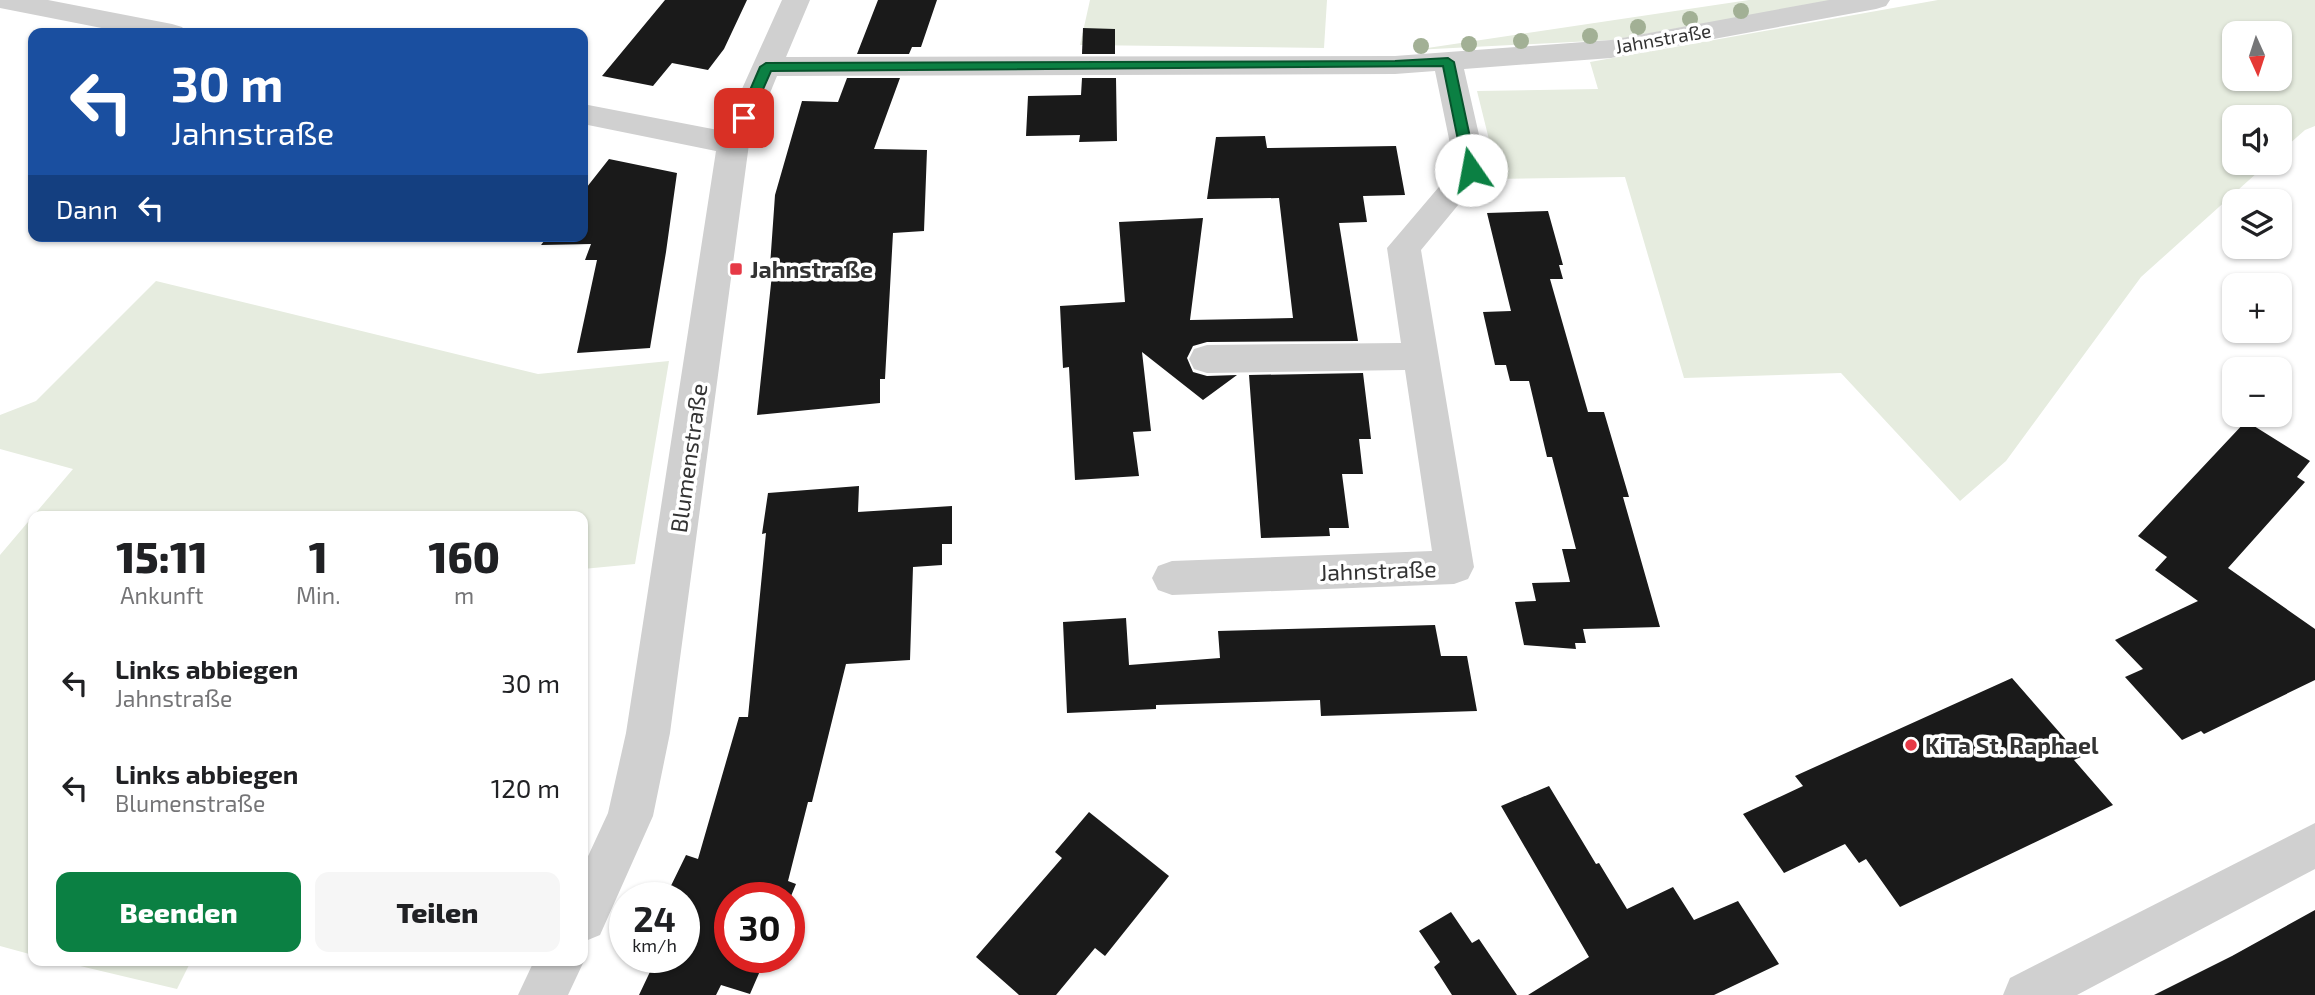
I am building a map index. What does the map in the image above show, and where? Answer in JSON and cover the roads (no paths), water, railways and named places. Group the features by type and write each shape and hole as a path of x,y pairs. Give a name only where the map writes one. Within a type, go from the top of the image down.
{"street":[{"path":"3,0 146,28"},
{"name":"Blumenstraße","path":"588,907 630,816 648,733 733,144 796,0"},
{"name":"Jahnstraße","path":"766,67 1395,65 1448,62 1611,49 1876,0"},
{"name":"Jahnstraße","path":"1172,578 1454,567 1404,248 1471,170 1448,62"},
{"path":"588,115 733,144"},
{"path":"1207,359 1422,356"},
{"path":"2027,995 2315,845"},
{"path":"542,995 557,966"}],"place":[{"name":"Jahnstraße","path":"736,269"},
{"name":"KiTa St. Raphael","path":"1911,745"}]}
